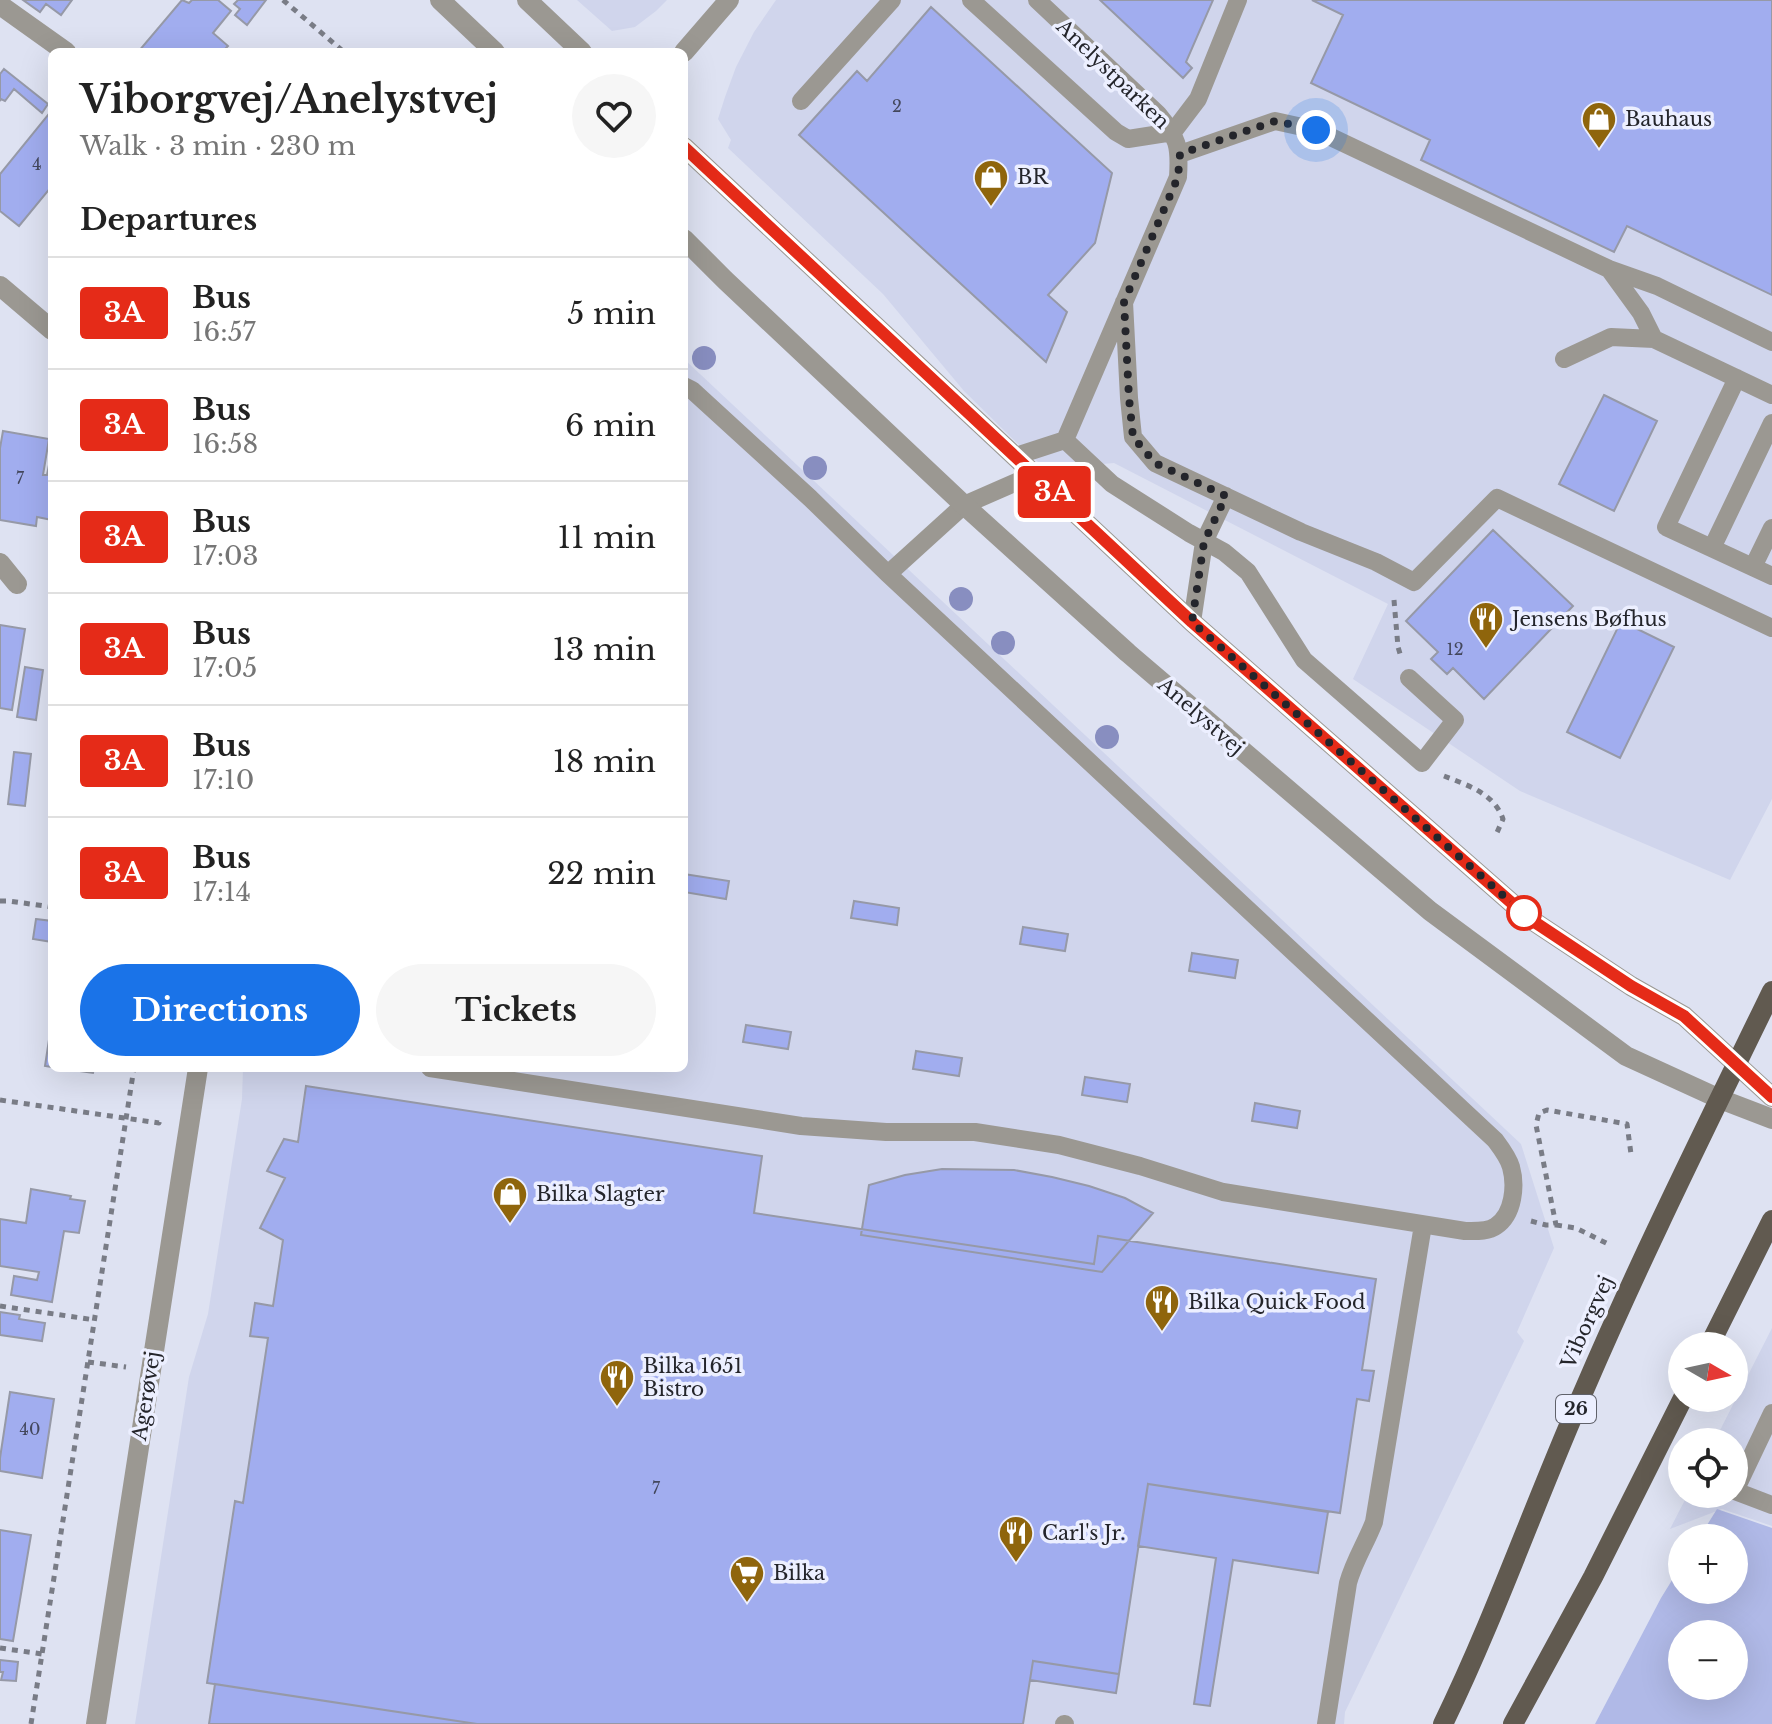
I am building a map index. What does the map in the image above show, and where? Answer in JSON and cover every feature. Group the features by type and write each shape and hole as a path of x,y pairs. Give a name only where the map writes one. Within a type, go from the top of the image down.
{"main road":[{"name":"Viborgvej","path":"1443,1724 1629,1286 1772,991"},
{"path":"1716,1332 1772,1220"},
{"path":"1513,1724 1593,1577 1676,1412"}],"street":[{"path":"440,0 491,48"},
{"path":"527,0 578,48"},
{"path":"687,48 729,0"},
{"path":"0,5 60,48"},
{"path":"688,151 1192,622 1530,919 1631,986 1684,1016 1772,1097"},
{"name":"Anelystvej","path":"688,243 964,505 1128,653 1430,911 1626,1056 1772,1119"},
{"path":"0,286 48,327"},
{"path":"0,563 17,584"},
{"name":"Agerøvej","path":"96,1724 197,1072"}],"lane":[{"path":"801,101 892,0"},
{"path":"971,0 1116,132 1128,139 1173,132 1198,99 1238,0"},
{"name":"Anelystparken","path":"1037,0 1158,114 1173,132 1180,154 1178,177 1065,440"},
{"name":"Anelystparken","path":"1180,154 1275,121 1316,130 1609,269 1657,286 1772,342"},
{"path":"1609,269 1641,313 1654,339"},
{"path":"1124,302 1133,437 1155,463 1414,582 1497,498 1772,628"},
{"path":"1564,359 1611,337 1654,339 1772,395"},
{"path":"1737,378 1666,527 1772,576"},
{"path":"456,1072 801,1126 886,1132 975,1132 1059,1145 1223,1192 1465,1231 1482,1231 1496,1226 1507,1214 1514,1182 1510,1165 1495,1140 810,498 688,388"},
{"path":"1712,548 1772,423"},
{"path":"1016,456 1065,440 1112,484 1224,552 1248,572 1304,660 1422,763 1455,720 1409,678"},
{"path":"888,574 964,505 1035,474"},
{"path":"1192,622 1204,542 1226,496"},
{"path":"1753,567 1772,528"},
{"path":"1326,1724 1348,1583 1353,1564 1374,1522 1423,1225"},
{"path":"1772,1413 1735,1491 1772,1505"}],"path":[{"path":"283,0 339,48"},
{"path":"1391,571 1398,647 1409,678"},
{"path":"1422,763 1479,789 1501,811 1503,819 1495,837"},
{"path":"0,901 48,906"},
{"path":"31,1724 133,1072"},
{"path":"0,1100 159,1123 161,1110"},
{"path":"1556,1225 1536,1125 1539,1113 1547,1110 1627,1124 1631,1154"},
{"path":"1507,1214 1546,1225 1576,1228 1608,1244"},
{"path":"0,1306 95,1320"},
{"path":"88,1362 150,1370"},
{"path":"0,1648 42,1654"}],"shaded area":[{"path":"577,0 667,0 635,27 612,31"},
{"path":"776,0 1772,0 1772,799 1730,880 1520,791 1353,679 1388,604 1114,463 1046,469 1020,446 964,391 883,294 728,148 731,140 718,119 725,97 754,32"},
{"path":"688,363 1521,1144 1554,1248 1517,1332 1524,1341 1345,1712 1344,1724 135,1724 189,1377 208,1314 242,1099 243,1072 688,1072"},
{"path":"1772,1328 1772,1526 1722,1509 1683,1524 1673,1524 1681,1508 1748,1508 1748,1428 1721,1428 1729,1412 1748,1412 1748,1375"},
{"path":"1717,1509 1772,1528 1772,1724 1595,1724 1668,1587 1668,1604 1748,1604 1748,1524 1708,1524"}],"building":[{"path":"23,0 72,0 61,15 46,4 40,12"},
{"path":"182,0 189,3 192,0 218,0 231,11 213,33 228,46 226,48 141,48"},
{"path":"238,0 266,0 247,25 235,15 240,9 234,4"},
{"path":"1100,0 1213,0 1186,62 1192,68 1183,78"},
{"name":"Bauhaus","path":"1312,0 1772,0 1772,295 1627,226 1614,252 1421,160 1430,140 1311,83 1343,15"},
{"name":"BR","path":"931,7 1112,173 1095,243 1048,295 1067,312 1046,362 799,135 857,71 867,81"},
{"path":"4,69 48,104 42,113 14,89 5,101 0,101 0,74"},
{"path":"48,115 48,191 19,226 0,211 0,174"},
{"path":"1604,395 1657,421 1614,511 1559,484"},
{"path":"3,431 48,439 43,475 47,475 48,470 48,519 37,517 36,526 0,520 0,448"},
{"path":"1493,530 1573,606 1484,699 1453,668 1447,674 1431,659 1438,652 1406,621"},
{"path":"1621,621 1674,647 1620,758 1567,732"},
{"path":"0,625 25,629 12,710 0,708"},
{"path":"25,667 43,670 36,720 17,717"},
{"path":"14,752 31,754 25,806 8,804"},
{"path":"688,875 729,881 726,899 688,893"},
{"path":"854,901 899,908 897,925 851,918"},
{"path":"36,919 48,920 48,941 33,939"},
{"path":"1023,927 1068,934 1065,951 1020,944"},
{"path":"1192,953 1238,960 1235,978 1189,971"},
{"path":"746,1025 791,1032 788,1049 743,1042"},
{"path":"916,1051 962,1058 959,1076 913,1069"},
{"path":"1085,1077 1130,1084 1127,1102 1082,1095"},
{"path":"306,1086 762,1156 754,1213 1094,1264 1098,1236 1376,1279 1362,1370 1374,1371 1369,1401 1357,1399 1340,1513 1148,1484 1119,1674 1033,1661 1023,1724 477,1724 207,1683 235,1501 243,1503 268,1338 250,1336 255,1303 273,1306 283,1240 260,1228 285,1178 267,1171 284,1139 298,1142"},
{"path":"1255,1103 1300,1111 1297,1128 1252,1121"},
{"path":"942,1169 1014,1170 1052,1177 1125,1198 1153,1213 1102,1272 861,1235 869,1185"},
{"path":"31,1189 85,1201 79,1233 64,1231 52,1302 11,1295 14,1276 37,1280 39,1272 0,1266 0,1219 26,1223"},
{"path":"0,1312 45,1323 42,1341 0,1335"},
{"path":"10,1392 54,1399 42,1478 0,1471"},
{"path":"1148,1484 1328,1512 1318,1573 1233,1560 1210,1706 1194,1704 1216,1558 1138,1546"},
{"path":"0,1530 31,1535 13,1641 0,1639"},
{"path":"0,1660 18,1662 16,1681 1,1680"},
{"path":"1033,1661 1119,1674 1116,1693 1030,1680"},
{"path":"215,1684 477,1724 209,1724"}],"bus line":[{"name":"3A","path":"688,151 1192,622 1530,919 1631,986 1684,1016 1772,1097"}],"place":[{"name":"Bauhaus","path":"1599,150"},
{"name":"BR","path":"991,208"},
{"name":"Jensens Bøfhus","path":"1486,650"},
{"name":"Bilka Slagter","path":"510,1225"},
{"name":"Bilka Quick Food","path":"1162,1333"},
{"name":"Bilka 1651 Bistro","path":"617,1408"},
{"name":"Carl's Jr.","path":"1016,1564"},
{"name":"Bilka","path":"747,1604"}],"route":[{"path":"1316,130 1275,121 1180,154 1178,177 1124,302 1133,437 1155,463 1226,496 1204,542 1192,622 1530,919 1524,913"}]}
